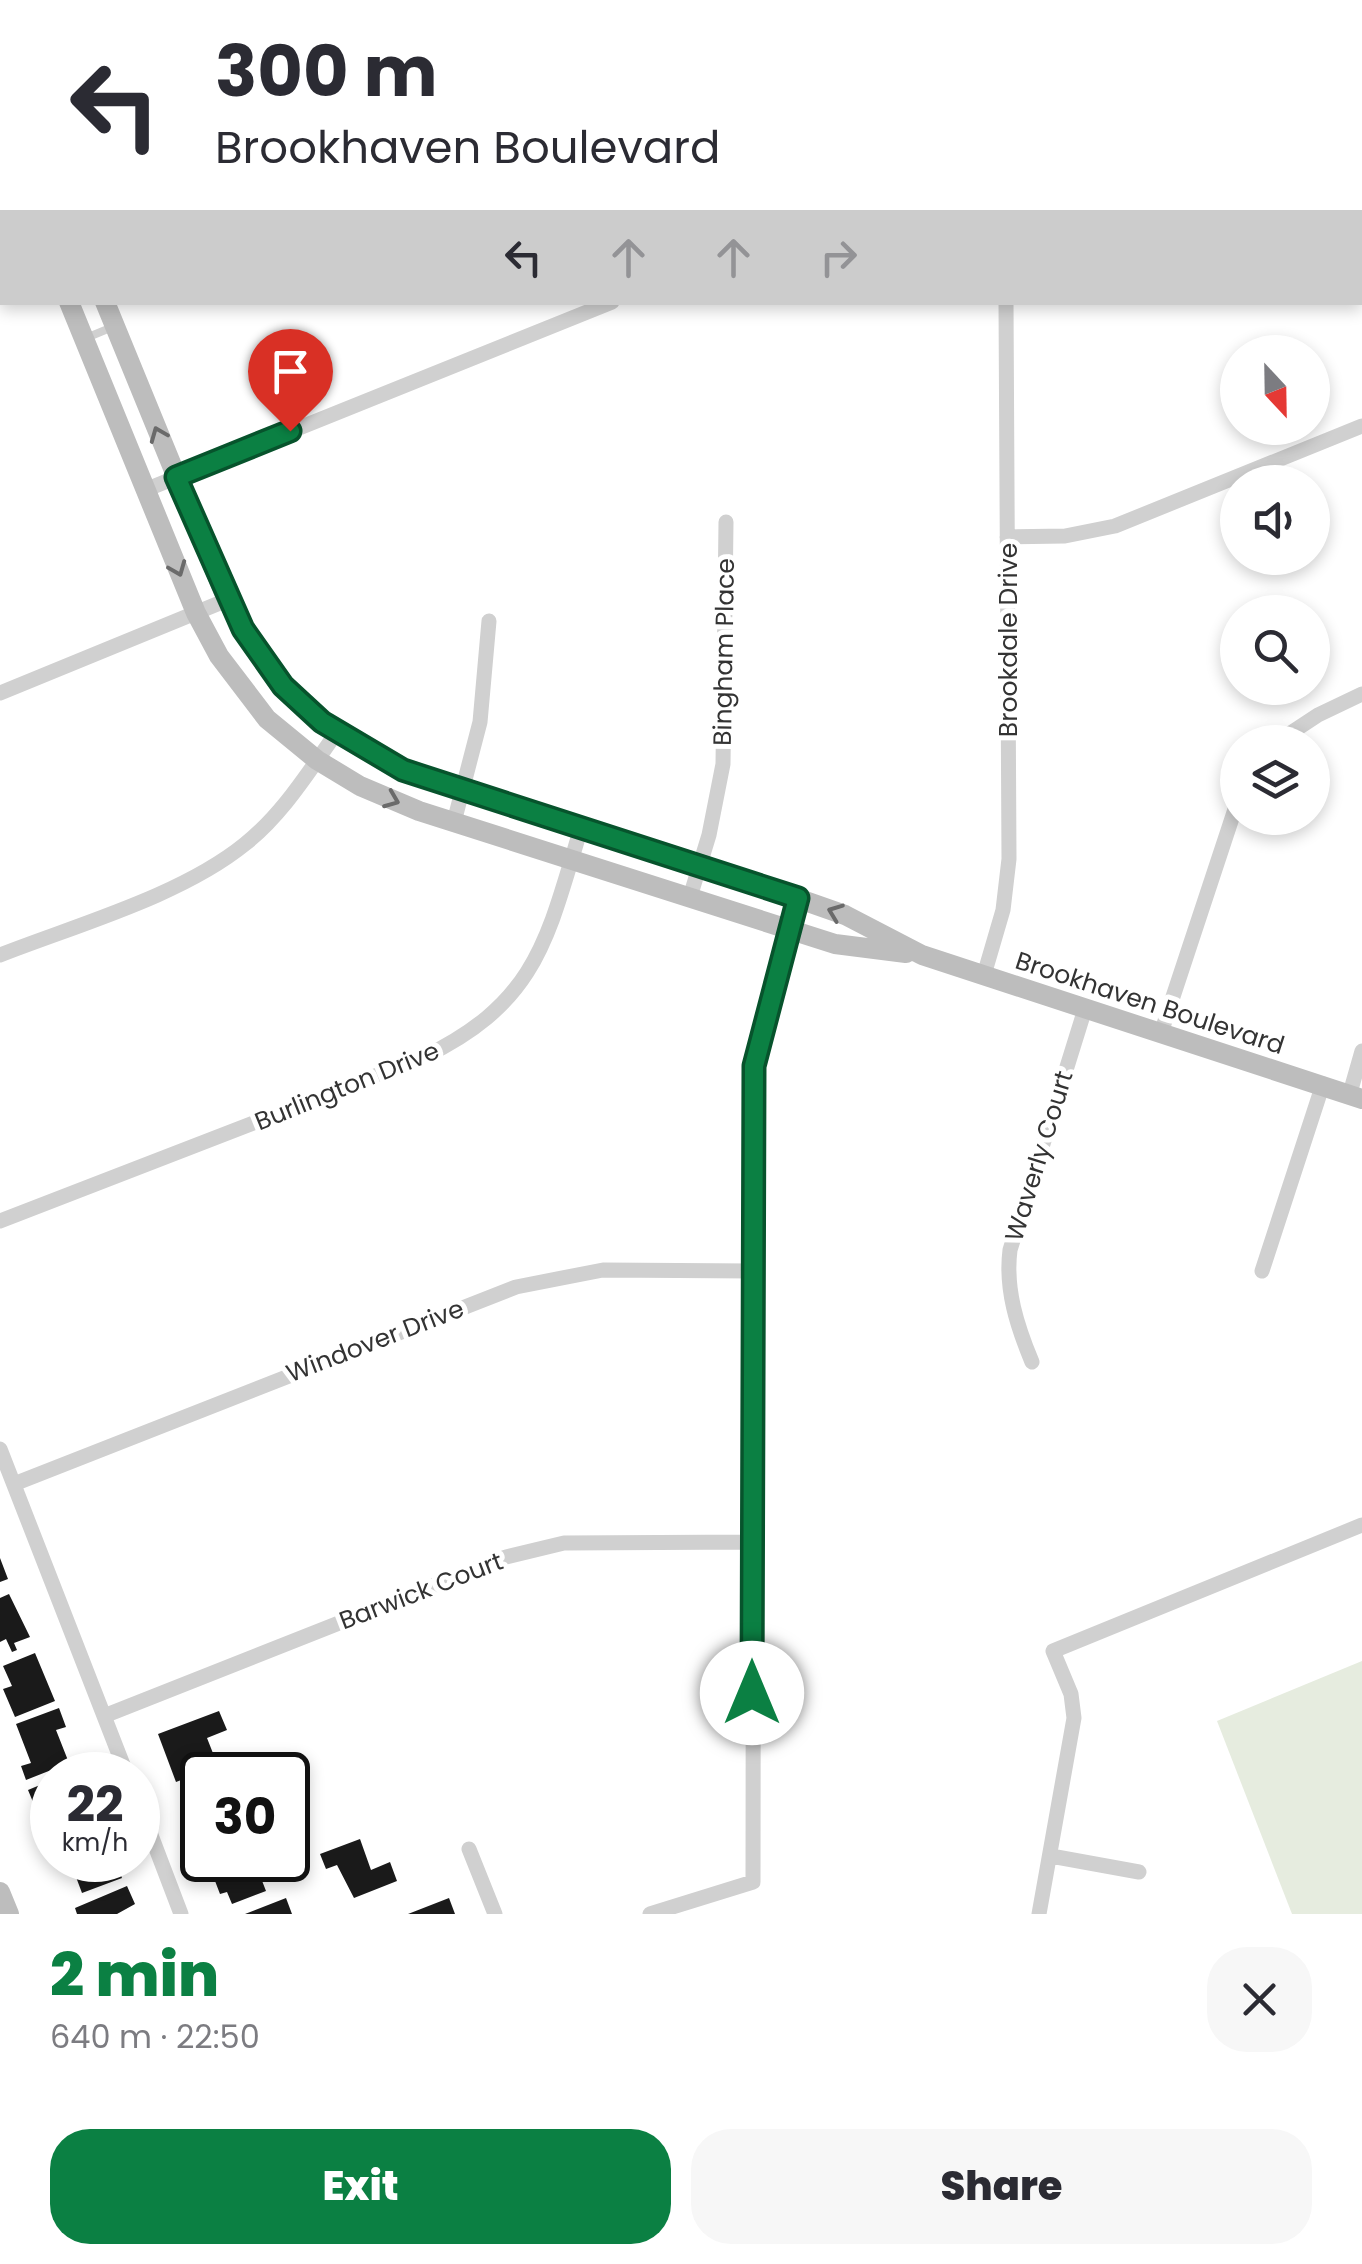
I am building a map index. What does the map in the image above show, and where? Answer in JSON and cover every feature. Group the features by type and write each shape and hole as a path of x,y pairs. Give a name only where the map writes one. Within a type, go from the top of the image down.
{"street":[{"name":"Brookhaven Boulevard","path":"70,305 196,613 250,700 318,760 386,798 571,860 835,944 922,955"},
{"name":"Brookhaven Boulevard","path":"106,305 227,600 283,686 337,732 403,770 700,864 845,915 922,955 1356,1096"},
{"path":"146,490 605,305"},
{"name":"Brookdale Drive","path":"984,975 1003,910 1009,860 1006,305"},
{"path":"1008,537 1065,536 1115,526 1362,426"},
{"name":"Bingham Place","path":"690,897 716,800 726,721 726,522"},
{"path":"0,693 227,600"},
{"path":"454,822 480,722 490,621"},
{"path":"1303,725 1362,694"},
{"path":"0,955 160,891 227,857 262,828 337,732"},
{"name":"Burlington Drive","path":"0,1221 396,1068 460,1039 495,1014 537,961 581,828"},
{"path":"1161,1032 1226,835"},
{"path":"650,1914 753,1882 754,1066 798,898"},
{"name":"Waverly Court","path":"1032,1362 1012,1297 1010,1250 1084,1009"},
{"path":"1356,1096 1362,1051"},
{"path":"1262,1271 1323,1084"},
{"name":"Windover Drive","path":"14,1484 516,1286 604,1270 752,1270"},
{"path":"0,1449 118,1752"},
{"path":"1039,1914 1074,1718 1071,1694 1053,1651 1362,1526"},
{"name":"Barwick Court","path":"104,1716 506,1557 543,1546 752,1542"},
{"path":"469,1850 494,1914"},
{"path":"1050,1856 1138,1872"},
{"path":"160,1858 182,1914"},
{"path":"0,1892 9,1914"}],"lane":[{"path":"84,339 115,326"}],"shaded area":[{"path":"1362,1661 1362,1914 1292,1914 1217,1721"}],"building":[{"path":"0,1558 8,1579 0,1582"},
{"path":"9,1594 30,1637 14,1643 17,1650 12,1652 6,1639 0,1642 0,1598"},
{"path":"35,1653 55,1701 15,1717 3,1689 12,1686 3,1666"},
{"path":"59,1708 66,1727 56,1730 65,1752 30,1752 30,1760 16,1724"},
{"path":"219,1711 227,1730 207,1738 212,1752 180,1752 180,1780 176,1782 158,1734"},
{"path":"30,1763 30,1778 26,1780 21,1766"},
{"path":"360,1839 371,1870 390,1862 397,1881 354,1898 337,1865 326,1869 320,1854"},
{"path":"78,1882 111,1882 82,1893"},
{"path":"215,1882 263,1882 266,1891 232,1904 227,1892 220,1894"},
{"path":"127,1886 135,1904 117,1914 77,1914 75,1908"},
{"path":"286,1898 292,1914 245,1914"},
{"path":"449,1898 455,1914 408,1914"}],"route":[{"path":"290,431 176,477 243,629 283,686 304,707 360,747 403,770 798,898 766,1006 754,1066 752,1693"}]}
